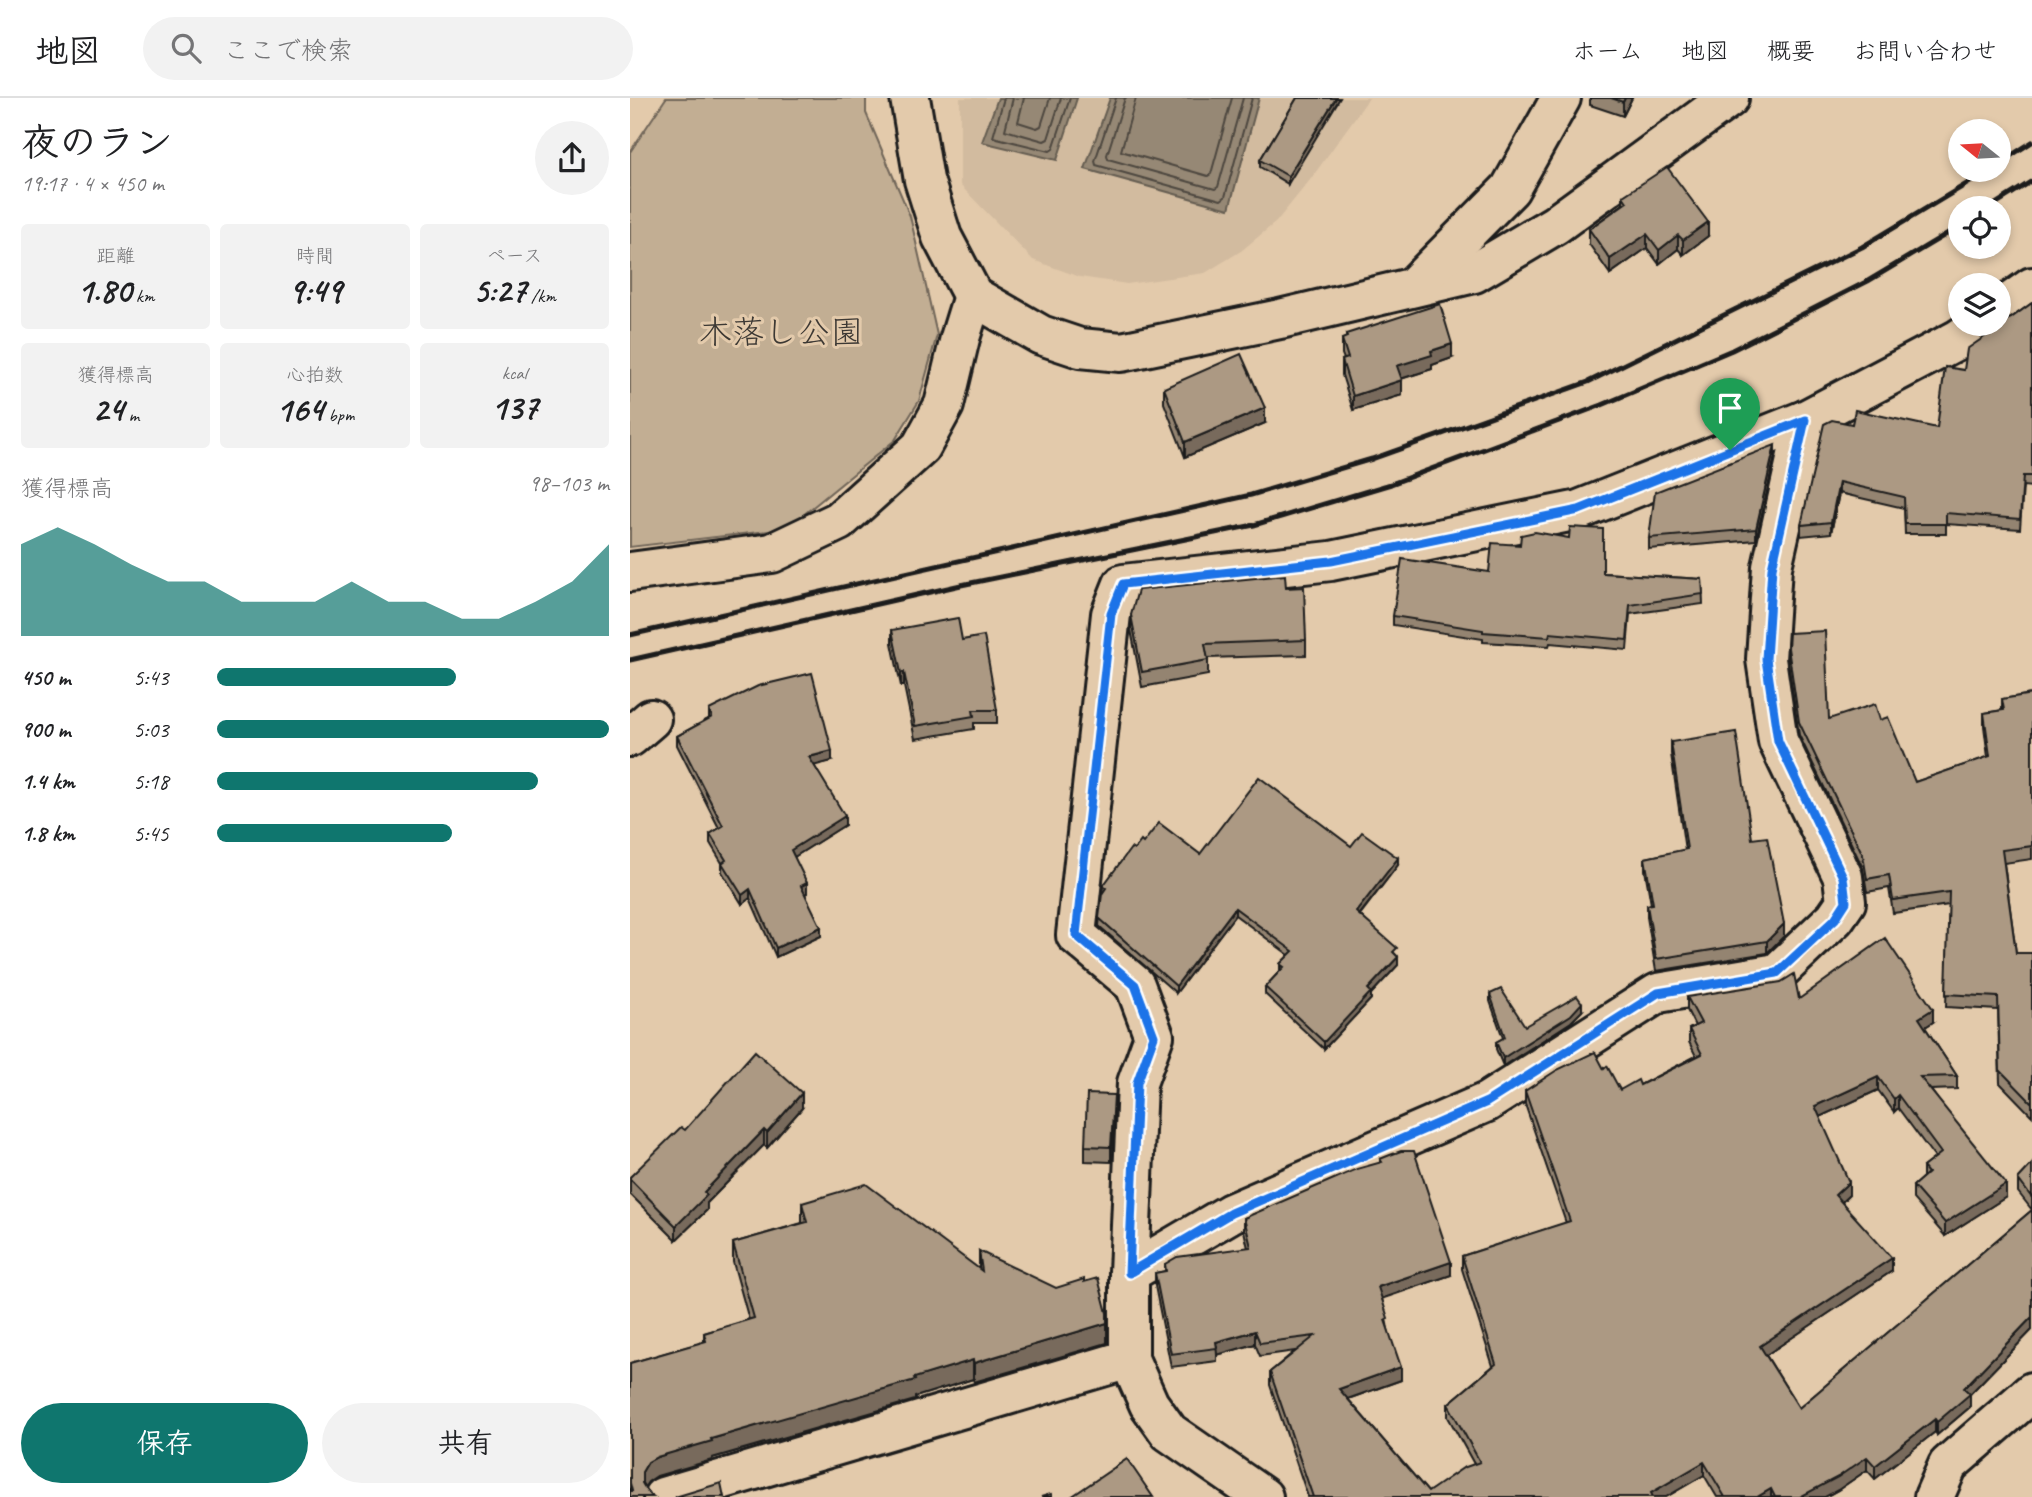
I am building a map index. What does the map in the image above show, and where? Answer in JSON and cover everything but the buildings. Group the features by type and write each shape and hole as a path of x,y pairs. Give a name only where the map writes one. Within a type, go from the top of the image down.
{"street":[{"path":"910,98 924,180 942,237 973,296 1041,335 1080,348 1121,352 1280,319 1474,273 1555,225 1729,98"},
{"path":"1413,287 1510,189 1561,98"},
{"path":"2011,302 2032,287"},
{"path":"630,572 772,553 839,521 921,447 944,405 973,296"},
{"path":"1263,1497 1169,1432 1149,1404 1129,1359 1129,1273 1137,1083 1154,1036 1135,985 1076,935 1111,614 1123,584 1331,561 1579,510 1805,420 1964,336"},
{"path":"1129,1273 1231,1213 1487,1102 1658,993 1777,973 1835,919 1846,902 1843,877 1778,741 1766,659 1772,568 1805,420"},
{"path":"663,1497 741,1486 1129,1359"},
{"path":"1934,1497 1948,1465 2032,1392"}],"shaded area":[{"path":"960,98 1369,98 1276,222 1241,251 1205,273 1127,284 1080,277 1033,260 960,185"}],"green space":[{"name":"木落し公園","path":"666,98 866,98 866,113 910,216 937,335 919,401 895,440 786,529 630,547 630,152"}],"water":[{"path":"998,98 1077,98 1057,160 982,142"},
{"path":"1110,98 1259,98 1229,209 1085,169"}],"railway":[{"path":"2011,156 2032,142"},
{"path":"2008,196 2032,181"},
{"path":"630,635 1251,495 1372,459 1588,382 1862,247 1970,182"},
{"path":"630,660 961,585 1254,525 1391,484 1602,405 1732,350 1868,281 1948,233"}],"route":[{"path":"1805,420 1772,568 1766,659 1778,741 1843,877 1846,902 1835,919 1777,973 1658,993 1487,1102 1231,1213 1129,1273 1137,1083 1154,1036 1135,985 1076,935 1111,614 1123,584 1331,561 1579,510 1730,450 1805,420"}]}
